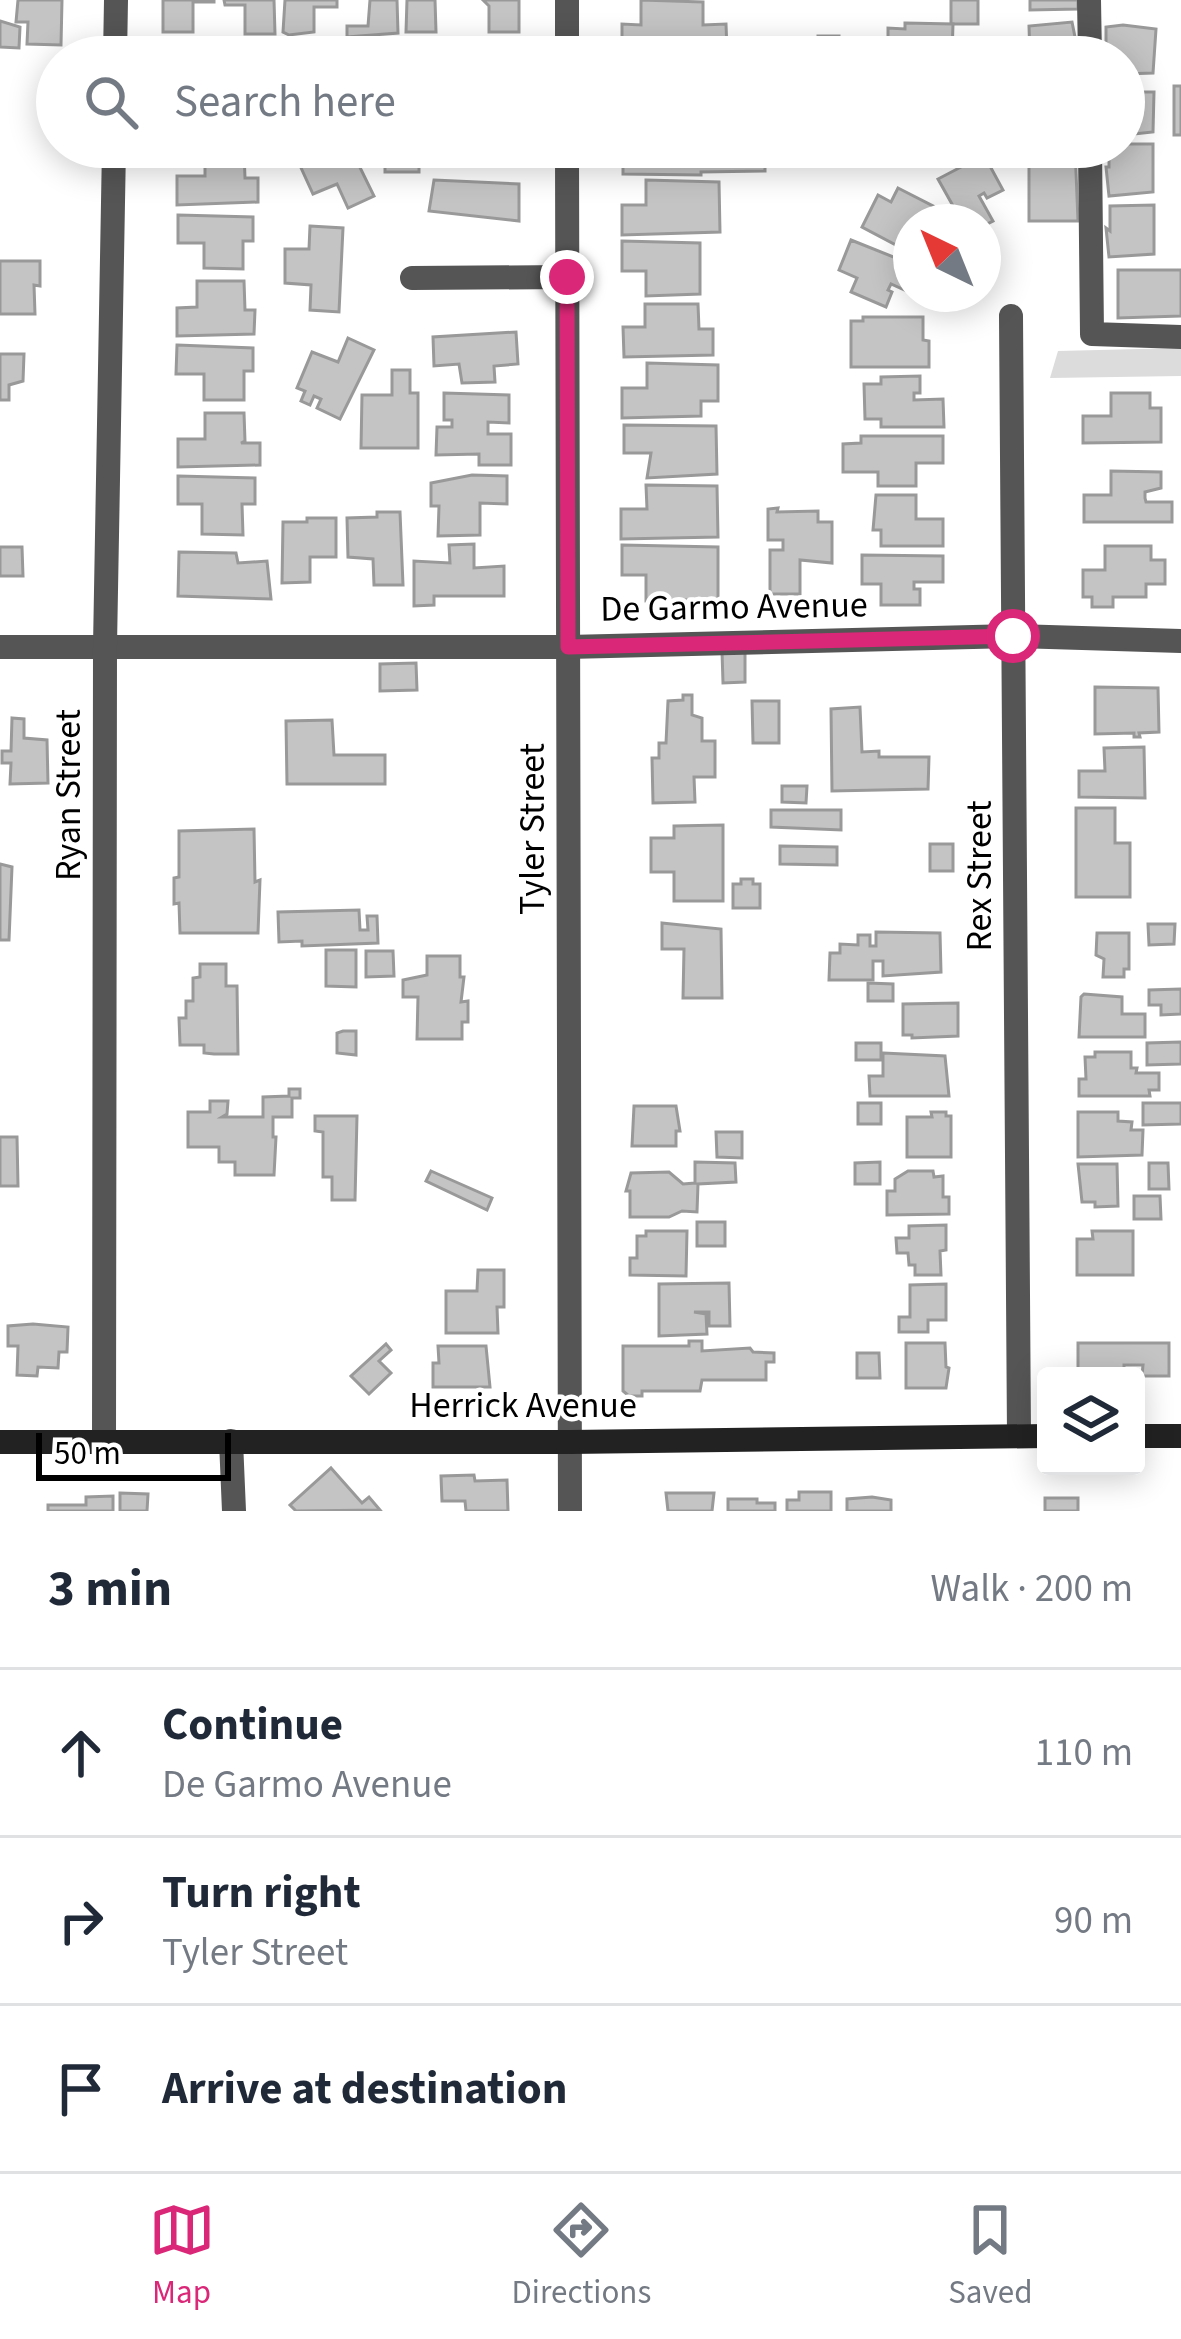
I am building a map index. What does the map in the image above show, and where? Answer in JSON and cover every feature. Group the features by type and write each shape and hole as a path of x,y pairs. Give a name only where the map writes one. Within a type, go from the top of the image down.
{"street":[{"path":"116,0 116,36"},
{"path":"567,0 567,36"},
{"path":"1089,0 1090,36"},
{"name":"Ryan Street","path":"104,1442 105,646 114,168"},
{"name":"Tyler Street","path":"567,168 570,1511"},
{"path":"1090,168 1092,334 1181,337"},
{"path":"412,278 567,277"},
{"name":"Rex Street","path":"1011,316 1019,1436"},
{"name":"De Garmo Avenue","path":"0,647 568,647 1013,636 1181,641"},
{"name":"Herrick Avenue","path":"0,1442 1037,1436"},
{"path":"1145,1436 1181,1436"},
{"path":"231,1441 234,1511"}],"shaded area":[{"path":"1181,348 1181,376 1050,378 1058,351"}],"building":[{"path":"18,0 62,0 61,36 36,36 36,44 27,44 28,22 16,22"},
{"path":"163,0 214,2 193,2 193,32 163,32"},
{"path":"224,0 274,0 275,34 245,34 245,5 225,5"},
{"path":"285,0 337,0 337,7 314,7 314,32 289,35 283,32"},
{"path":"370,0 397,0 398,33 347,36 347,26 368,26"},
{"path":"407,0 435,0 436,32 406,32"},
{"path":"483,0 519,0 519,32 489,32 489,6"},
{"path":"641,0 703,2 703,25 726,24 726,36 622,36 622,24 641,25"},
{"path":"951,0 978,0 978,24 951,24"},
{"path":"1030,0 1078,0 1078,9 1030,10"},
{"path":"0,21 20,27 19,48 0,47"},
{"path":"1072,22 1075,36 1029,36 1029,26"},
{"path":"905,23 953,24 953,36 888,36 888,28 905,29"},
{"path":"1106,27 1156,29 1153,73 1145,73 1145,36 1106,36"},
{"path":"1174,86 1181,86 1181,135 1174,135"},
{"path":"1145,92 1154,92 1153,132 1145,133"},
{"path":"1145,144 1153,144 1153,192 1109,196 1106,168 1145,168"},
{"path":"205,168 245,168 245,178 258,178 258,202 177,205 177,176 205,176"},
{"path":"301,168 360,168 374,196 348,208 337,184 313,194"},
{"path":"385,168 419,168 419,172 385,172"},
{"path":"623,168 765,168 701,175 623,174"},
{"path":"959,168 991,168 1003,190 987,198 984,193 979,196 983,204 952,204 938,179"},
{"path":"1029,168 1076,168 1078,221 1029,221"},
{"path":"434,180 519,184 519,221 429,211"},
{"path":"646,180 719,182 720,232 622,235 622,205 646,205"},
{"path":"898,188 929,204 893,204 893,243 862,227 878,195 891,202"},
{"path":"1154,205 1154,254 1109,257 1110,206"},
{"path":"178,215 253,217 253,241 243,241 243,269 204,268 204,243 178,243"},
{"path":"310,226 343,228 339,312 310,310 311,285 285,283 285,249 309,249"},
{"path":"851,240 893,257 893,285 886,307 851,292 857,278 839,270"},
{"path":"622,241 700,243 700,294 646,296 646,271 622,271"},
{"path":"0,261 40,261 40,286 34,285 35,314 0,314"},
{"path":"1118,270 1181,270 1181,316 1118,318"},
{"path":"197,281 244,281 245,310 255,310 254,334 177,336 177,308 197,307"},
{"path":"645,304 698,304 699,329 713,329 713,355 624,357 623,327 645,327"},
{"path":"863,317 923,317 929,367 851,367 851,321 863,321"},
{"path":"516,332 518,364 494,366 495,382 462,383 459,364 434,366 433,337"},
{"path":"348,338 374,350 340,419 317,408 321,399 314,396 310,405 301,401 305,391 297,388 312,352 338,362"},
{"path":"177,345 253,348 253,371 244,371 244,400 204,400 204,374 176,374"},
{"path":"0,354 24,354 23,381 9,385 9,400 0,400"},
{"path":"647,363 718,365 718,401 701,401 701,416 622,418 622,388 647,388"},
{"path":"392,370 410,370 410,393 418,393 418,448 361,448 362,395 392,395"},
{"path":"920,376 920,393 914,393 914,400 943,399 944,427 881,427 881,419 865,419 864,384 881,384 881,377"},
{"path":"444,393 509,395 509,423 488,422 488,434 511,434 511,465 479,465 479,454 436,455 437,427 452,427 452,420 444,420"},
{"path":"1111,393 1150,393 1150,408 1161,408 1161,442 1083,443 1083,416 1111,416"},
{"path":"205,413 244,413 245,441 241,443 260,443 260,465 178,467 178,439 205,439"},
{"path":"624,425 716,426 717,474 647,478 651,453 624,453"},
{"path":"861,436 943,436 943,463 916,463 916,486 878,486 878,472 843,472 843,444 861,443"},
{"path":"1111,471 1161,472 1161,488 1145,492 1145,498 1146,502 1172,502 1172,522 1084,522 1084,495 1111,495"},
{"path":"472,475 507,476 507,504 480,503 480,535 438,536 439,506 431,506 431,483"},
{"path":"178,476 255,478 255,504 242,504 243,535 202,534 202,504 178,504"},
{"path":"646,485 717,486 718,537 621,539 621,509 647,509"},
{"path":"876,495 916,495 916,519 943,519 943,546 881,546 881,530 873,530"},
{"path":"778,508 777,512 818,511 818,522 832,522 832,563 800,560 800,594 770,594 770,550 783,550 783,540 768,540 768,509"},
{"path":"377,512 400,512 403,585 374,585 373,559 348,557 347,518 377,517"},
{"path":"307,518 336,518 336,557 310,557 310,582 282,583 283,522 307,522"},
{"path":"474,544 474,568 504,566 504,596 434,596 434,605 414,606 414,561 450,563 449,545"},
{"path":"622,545 718,547 718,599 646,601 646,575 622,575"},
{"path":"1105,546 1151,546 1151,560 1165,560 1165,584 1146,584 1146,597 1113,597 1113,607 1092,607 1092,597 1083,597 1083,570 1105,570"},
{"path":"0,547 22,547 23,576 0,576"},
{"path":"179,552 236,553 238,563 267,561 271,599 178,596"},
{"path":"862,555 943,556 943,582 914,582 914,589 920,589 920,605 881,605 881,584 862,584"},
{"path":"745,650 745,682 723,683 722,651"},
{"path":"416,663 417,690 380,691 380,664"},
{"path":"1095,687 1158,688 1159,732 1139,733 1140,737 1095,734"},
{"path":"683,695 692,695 692,715 702,718 702,741 715,741 715,777 694,777 695,802 653,803 652,758 659,758 659,743 666,743 668,701 683,700"},
{"path":"752,701 779,701 779,743 753,743"},
{"path":"860,707 862,752 879,751 879,757 929,757 928,789 832,791 831,709"},
{"path":"12,718 24,719 24,738 47,740 48,783 10,784 11,763 2,763 2,751 11,751"},
{"path":"332,720 334,755 385,755 385,784 287,784 286,721"},
{"path":"1144,747 1145,798 1079,797 1079,771 1105,771 1104,748"},
{"path":"782,786 807,786 806,803 782,802"},
{"path":"1076,808 1115,808 1115,843 1130,843 1130,897 1076,897"},
{"path":"771,810 841,810 841,830 771,827"},
{"path":"723,825 723,901 674,901 674,872 651,872 651,838 674,838 674,826"},
{"path":"254,829 255,882 260,880 258,933 180,933 179,903 174,904 179,831"},
{"path":"930,844 953,844 953,871 930,871"},
{"path":"780,846 837,847 837,865 780,864"},
{"path":"0,864 12,867 9,940 0,940"},
{"path":"741,879 760,884 760,908 733,908 733,884 741,884"},
{"path":"359,910 360,930 368,930 367,916 377,916 378,943 302,946 302,941 279,942 278,912"},
{"path":"662,923 721,929 722,998 683,998 684,949 662,949"},
{"path":"1148,924 1175,924 1174,944 1149,945"},
{"path":"876,932 940,933 941,972 883,976 883,961 873,961 873,980 829,980 830,953 840,953 840,944 858,945 858,935 870,935 870,946 876,946"},
{"path":"1097,933 1129,933 1129,969 1124,969 1124,977 1103,977 1104,959 1096,955"},
{"path":"326,950 356,950 356,987 326,986"},
{"path":"366,951 393,951 394,976 366,977"},
{"path":"427,956 460,956 461,1002 468,1001 462,1039 417,1039 418,997 403,997 403,980 427,975"},
{"path":"200,964 226,964 226,986 237,986 238,1054 204,1053 204,1045 180,1045 179,1018 186,1018 186,1001 193,1001 193,978 200,977"},
{"path":"868,983 893,984 893,1001 868,1001"},
{"path":"1181,989 1181,1014 1161,1015 1161,1005 1149,1005 1149,990"},
{"path":"1084,994 1122,997 1122,1014 1145,1014 1145,1037 1079,1037"},
{"path":"958,1003 958,1036 903,1035 903,1004"},
{"path":"356,1031 356,1055 337,1053 337,1033"},
{"path":"1181,1042 1181,1064 1147,1065 1147,1043"},
{"path":"856,1043 881,1043 881,1060 856,1060"},
{"path":"1095,1052 1131,1052 1131,1068 1137,1068 1136,1073 1159,1073 1159,1090 1149,1090 1150,1096 1079,1096 1079,1079 1086,1079 1085,1057 1095,1057"},
{"path":"883,1053 945,1056 949,1096 870,1096 869,1076 883,1076"},
{"path":"289,1089 300,1089 300,1098 292,1098 292,1117 273,1117 274,1175 235,1175 235,1162 219,1162 219,1147 188,1147 188,1112 210,1112 210,1101 228,1101 227,1114 222,1117 263,1117 263,1097 289,1096"},
{"path":"858,1103 881,1103 881,1124 858,1124"},
{"path":"1143,1103 1181,1103 1181,1124 1143,1125"},
{"path":"634,1106 676,1106 680,1131 676,1131 676,1146 632,1146"},
{"path":"931,1112 951,1116 951,1157 907,1157 907,1117 932,1117"},
{"path":"1078,1112 1118,1112 1118,1121 1132,1122 1131,1130 1143,1130 1142,1155 1078,1157"},
{"path":"315,1116 357,1116 355,1200 332,1200 332,1177 323,1177 323,1132 315,1131"},
{"path":"716,1132 742,1132 742,1158 717,1157"},
{"path":"0,1137 17,1137 18,1186 0,1186"},
{"path":"695,1162 735,1163 736,1182 698,1184 697,1212 630,1217 630,1191 626,1191 631,1173 669,1172 683,1184 695,1183"},
{"path":"880,1162 880,1184 855,1184 855,1163"},
{"path":"1149,1163 1168,1163 1169,1189 1149,1189"},
{"path":"1078,1164 1117,1164 1118,1206 1082,1202"},
{"path":"431,1171 492,1198 487,1210 426,1181"},
{"path":"908,1171 943,1176 949,1214 887,1215 887,1191 895,1191 895,1179"},
{"path":"1134,1196 1160,1196 1161,1219 1134,1219"},
{"path":"697,1222 725,1222 725,1246 697,1246"},
{"path":"946,1225 941,1275 915,1275 908,1253 897,1253 896,1238 909,1238 909,1226"},
{"path":"646,1231 687,1231 686,1276 630,1275 630,1258 637,1258 637,1236 646,1236"},
{"path":"1092,1231 1133,1231 1133,1275 1077,1275 1077,1239 1093,1239"},
{"path":"478,1270 504,1270 498,1333 446,1333 446,1291 477,1291"},
{"path":"729,1283 730,1326 709,1326 709,1312 694,1312 706,1314 707,1334 659,1336 659,1284"},
{"path":"946,1284 946,1320 928,1320 928,1332 899,1332 899,1317 910,1317 910,1285"},
{"path":"8,1326 68,1327 67,1352 59,1352 58,1368 38,1367 37,1376 17,1375 18,1346 8,1346"},
{"path":"689,1341 702,1341 702,1351 750,1348 774,1353 774,1362 766,1362 766,1380 702,1380 700,1391 642,1391 642,1396 623,1391 623,1346 689,1346"},
{"path":"906,1343 945,1343 946,1388 906,1388"},
{"path":"1078,1343 1169,1343 1169,1376 1145,1376 1143,1365 1078,1367"},
{"path":"386,1344 391,1350 379,1361 391,1373 369,1394 351,1376"},
{"path":"438,1346 486,1346 490,1387 433,1387"},
{"path":"857,1353 879,1353 880,1378 857,1378"},
{"path":"331,1468 362,1503 369,1497 380,1510 296,1511 290,1505"},
{"path":"474,1475 475,1481 507,1480 508,1511 466,1511 465,1501 442,1501 441,1476"},
{"path":"799,1492 831,1492 831,1511 787,1511 787,1500 799,1500"},
{"path":"120,1493 148,1494 147,1511 120,1511"},
{"path":"666,1493 714,1493 712,1511 668,1511"},
{"path":"113,1496 113,1511 48,1511 48,1505 86,1505 86,1497"},
{"path":"1045,1498 1078,1498 1078,1511 1045,1511"},
{"path":"728,1499 775,1503 775,1511 728,1511"},
{"path":"847,1499 891,1500 891,1511 847,1511"}],"route":[{"path":"567,277 568,647 1013,636"}]}
